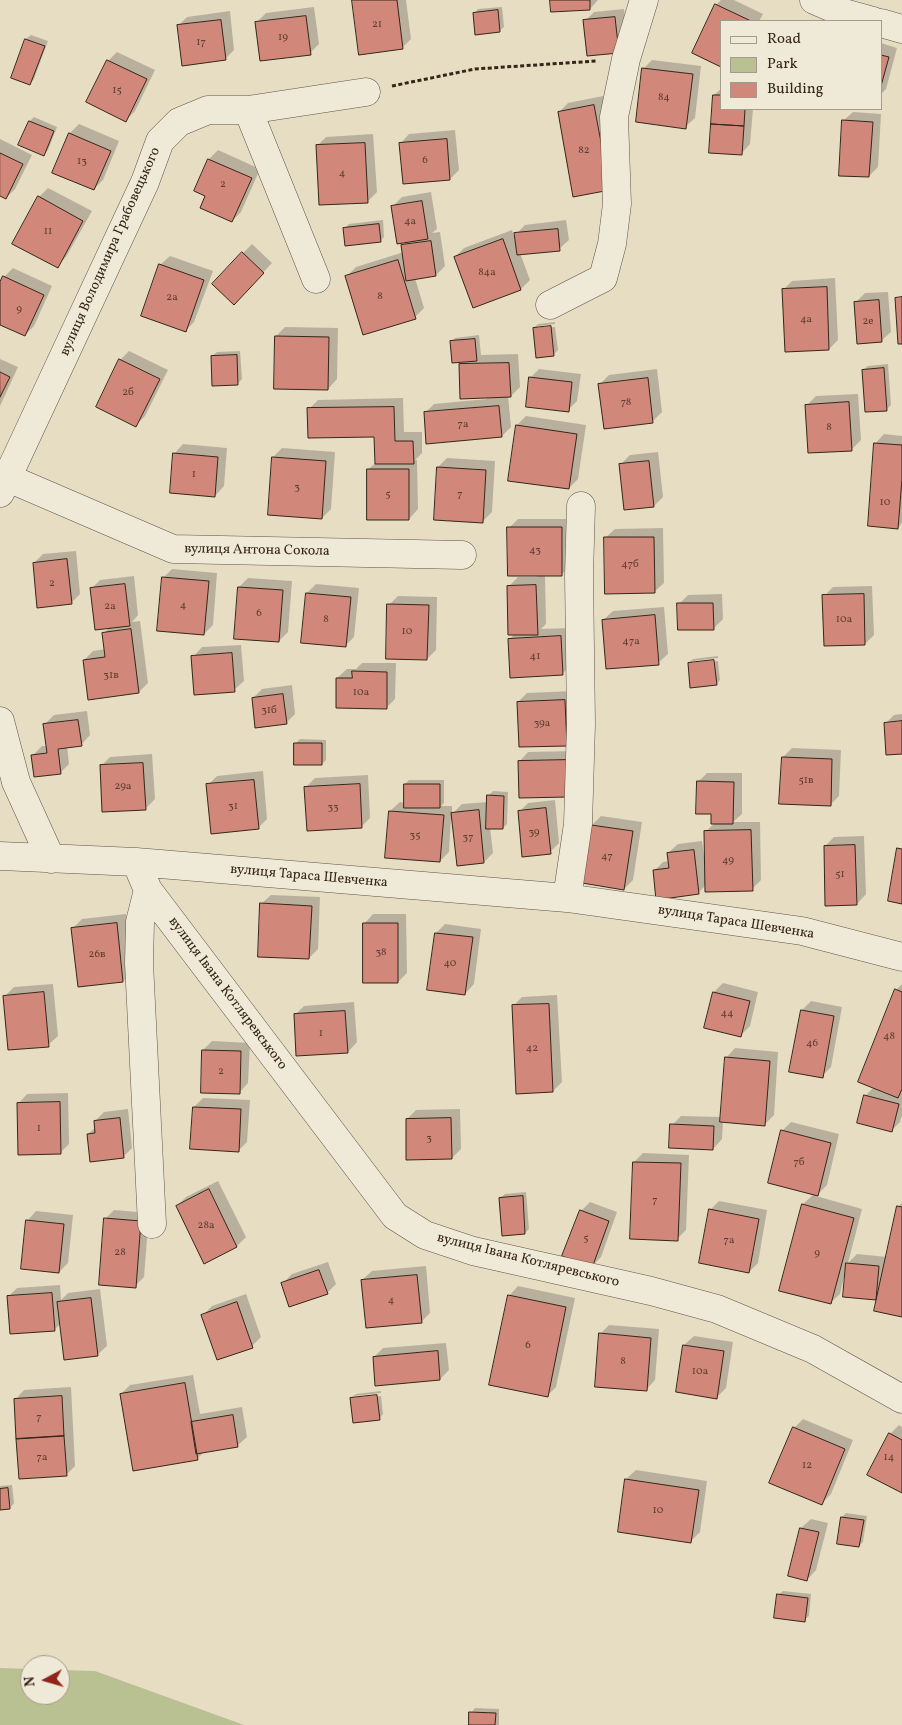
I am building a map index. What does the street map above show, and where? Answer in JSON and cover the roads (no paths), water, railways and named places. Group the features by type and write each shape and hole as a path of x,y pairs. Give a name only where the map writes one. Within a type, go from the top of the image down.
{"street":[{"path":"550,305 603,278 612,244 617,204 614,117 626,59 644,0"},
{"path":"814,0 844,13 869,20"},
{"path":"882,23 902,29"},
{"name":"вулиця Володимира Грабовецького","path":"4,485 144,182 160,141 179,122 208,110 248,110 366,92"},
{"path":"248,110 316,279"},
{"name":"вулиця Антона Сокола","path":"4,485 173,549 462,555"},
{"path":"567,898 578,815 581,724 581,644 578,576 582,506"},
{"path":"0,721 16,782 51,859"},
{"name":"вулиця Тараса Шевченка","path":"0,856 136,862 567,898 802,930 902,956"},
{"name":"вулиця Івана Котляревського","path":"136,862 148,890 395,1216 424,1235 473,1251 651,1291 718,1309 813,1350 902,1399"},
{"path":"148,890 140,922 138,963 152,1224"}]}
